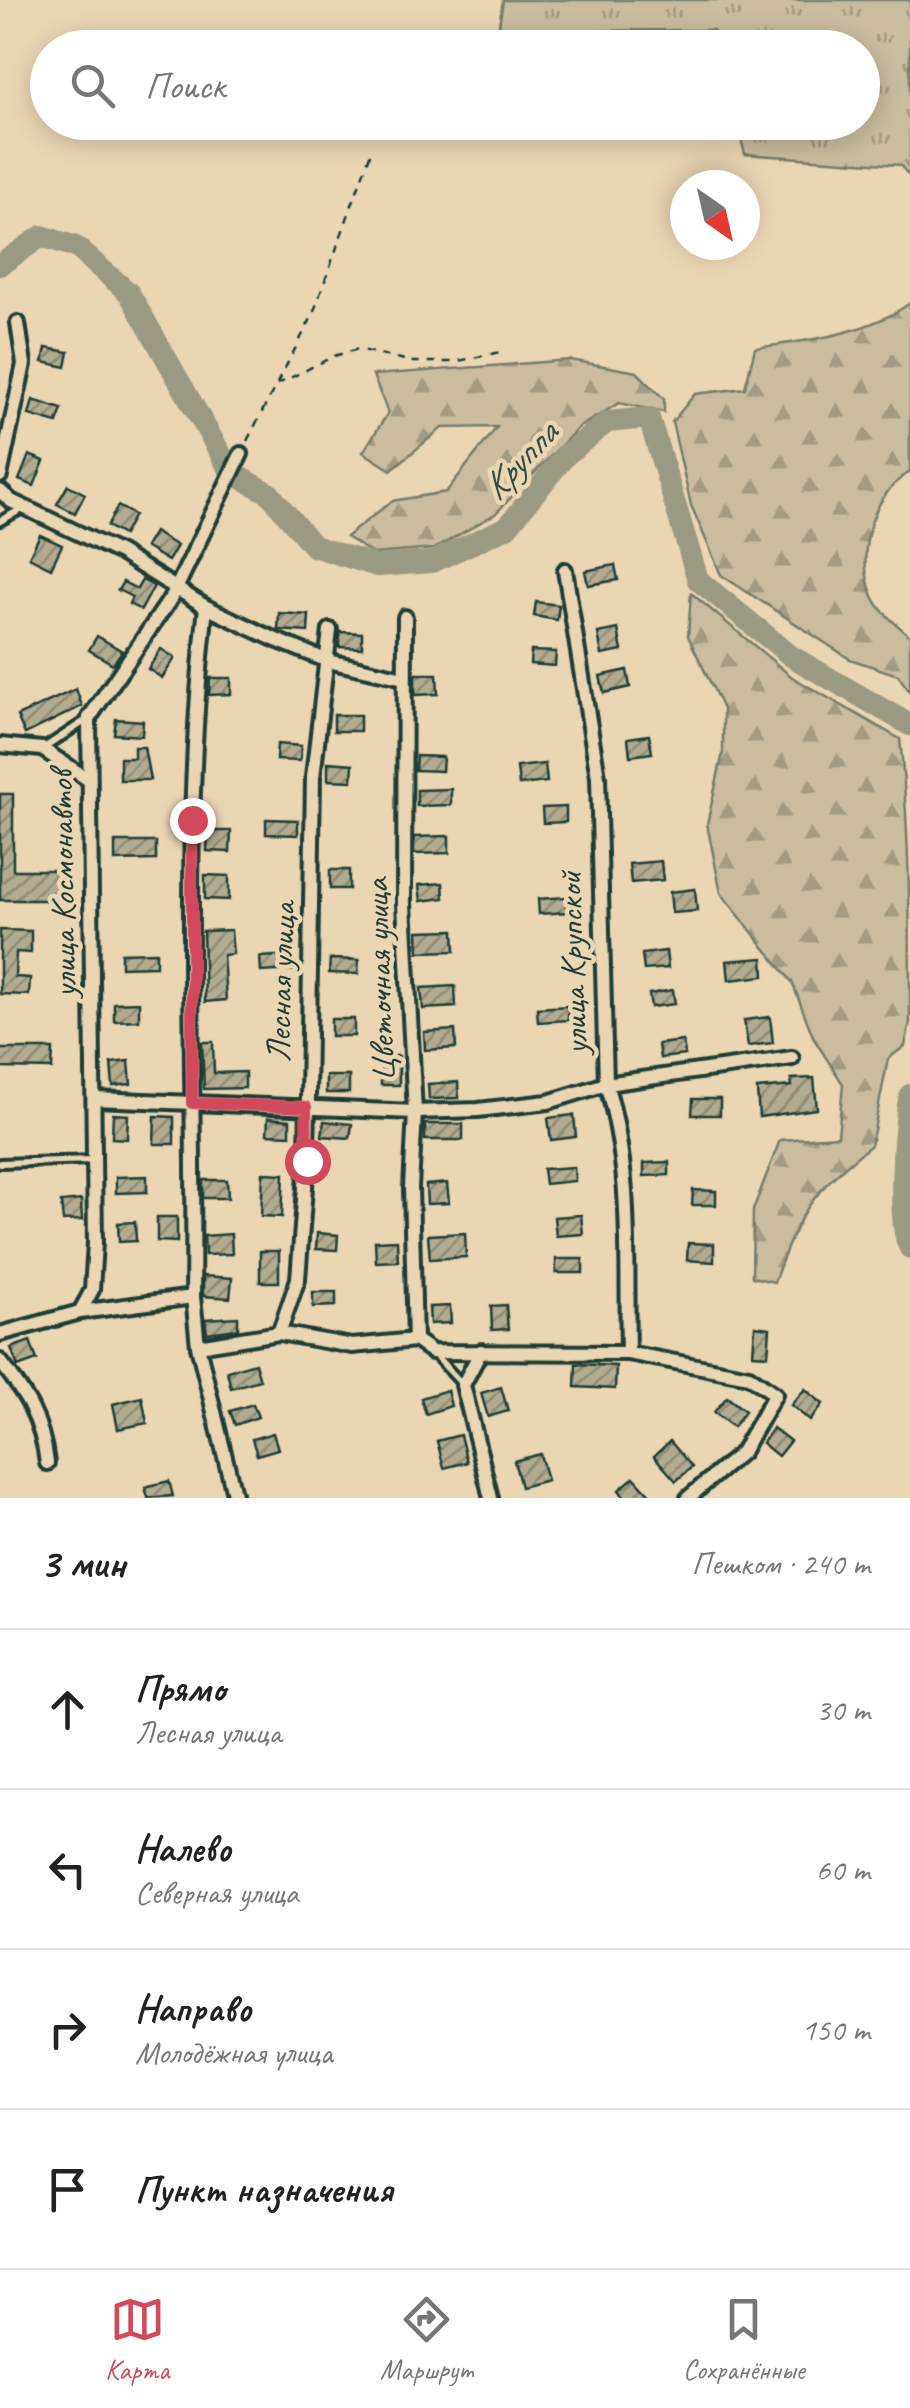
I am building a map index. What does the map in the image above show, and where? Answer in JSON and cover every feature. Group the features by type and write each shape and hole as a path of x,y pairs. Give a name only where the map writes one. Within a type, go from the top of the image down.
{"street":[{"path":"0,476 24,364 18,323"},
{"name":"улица Космонавтов","path":"80,1312 92,1290 95,1098 89,718 178,586 240,454"},
{"path":"0,490 25,508 178,586 206,607 328,661 404,678"},
{"name":"улица Крупской","path":"565,570 598,777 606,1084 617,1118 623,1174 628,1353"},
{"path":"206,607 194,707 193,1297 198,1346 236,1498"},
{"name":"Цветочная улица","path":"405,617 404,904 414,1112 411,1188 415,1340"},
{"name":"Лесная улица","path":"280,1334 298,1279 314,777 330,630"},
{"path":"0,745 42,750 89,780"},
{"path":"95,1098 414,1112 548,1102 606,1084 792,1058"},
{"path":"0,1334 80,1312 193,1297"},
{"path":"198,1346 280,1334 352,1346 415,1340 432,1352 628,1353 749,1376 775,1394 742,1452 688,1498"},
{"path":"482,1351 463,1385 491,1498"},
{"path":"0,1361 30,1398 44,1430 47,1462"}],"lane":[{"path":"0,521 25,508"},
{"path":"42,750 89,718"},
{"path":"0,1163 92,1160"},
{"path":"432,1352 463,1385"}],"path":[{"path":"240,454 312,317 372,149"},
{"path":"276,385 358,349 427,362 454,362 506,351"}],"green space":[{"path":"503,0 910,0 910,177 900,165 745,154 741,140 880,140 880,30 498,30"},
{"path":"910,303 910,472 896,482 876,511 866,545 866,563 876,602 910,636 910,692 898,675 850,659 721,575 691,505 672,422 695,394 745,388 755,348 856,329"},
{"path":"570,360 637,372 664,399 664,412 619,403 578,428 495,514 434,549 373,554 346,537 392,501 446,492 497,427 442,428 391,470 363,452 388,413 373,375"},
{"path":"691,593 792,677 900,739 909,916 910,1023 905,1046 888,1059 871,1145 834,1177 800,1219 774,1282 752,1277 753,1210 780,1140 838,1136 843,1084 814,1039 792,982 721,893 707,824 723,753 723,709 688,636"}],"building":[{"path":"46,348 69,352 66,367 43,362"},
{"path":"33,400 62,409 57,423 29,415"},
{"path":"29,455 44,461 34,486 19,480"},
{"path":"68,485 85,494 75,513 57,504"},
{"path":"118,506 134,515 123,535 107,526"},
{"path":"154,532 177,546 168,561 145,547"},
{"path":"40,535 62,545 51,568 29,557"},
{"path":"615,565 618,580 588,585 585,571"},
{"path":"142,580 154,586 141,610 129,604 132,597 118,590 123,582 137,589"},
{"path":"536,602 559,605 557,620 534,616"},
{"path":"279,613 309,615 308,632 278,630"},
{"path":"618,629 622,651 602,655 598,633"},
{"path":"340,632 362,633 362,648 339,647"},
{"path":"97,636 122,651 113,664 89,650"},
{"path":"161,649 175,658 162,678 148,669"},
{"path":"531,651 556,652 555,666 530,664"},
{"path":"627,670 630,687 604,693 600,676"},
{"path":"415,674 437,674 438,694 415,695"},
{"path":"210,678 231,678 231,694 209,695"},
{"path":"76,689 82,706 25,734 17,716"},
{"path":"334,715 360,715 360,731 334,731"},
{"path":"116,719 143,721 142,736 114,734"},
{"path":"649,735 652,753 630,756 628,738"},
{"path":"277,744 301,746 300,761 276,760"},
{"path":"134,747 144,747 150,780 120,780 120,758 134,758"},
{"path":"416,756 443,757 442,771 415,770"},
{"path":"328,762 353,764 352,781 328,780"},
{"path":"545,764 547,782 519,785 517,767"},
{"path":"451,789 451,805 417,806 417,790"},
{"path":"0,794 13,794 13,870 58,870 58,900 0,900"},
{"path":"566,807 566,822 543,823 542,808"},
{"path":"266,819 298,820 298,835 266,834"},
{"path":"208,831 231,831 230,852 207,851"},
{"path":"449,836 449,853 414,854 414,837"},
{"path":"115,842 156,842 156,860 115,861"},
{"path":"661,861 663,880 631,883 629,864"},
{"path":"330,870 349,870 349,889 330,889"},
{"path":"205,875 229,876 229,900 205,899"},
{"path":"443,883 444,898 421,901 419,885"},
{"path":"695,889 697,911 672,913 670,892"},
{"path":"566,897 567,912 539,914 538,899"},
{"path":"0,930 31,931 31,953 16,952 15,977 30,978 29,995 0,994"},
{"path":"231,930 233,954 223,955 226,1000 205,1002 203,931"},
{"path":"454,930 455,951 419,952 418,931"},
{"path":"666,951 668,968 644,970 642,954"},
{"path":"156,952 156,966 121,967 121,953"},
{"path":"292,955 293,970 261,972 260,957"},
{"path":"763,958 764,976 729,980 727,961"},
{"path":"330,959 359,960 358,974 329,973"},
{"path":"455,986 456,1007 423,1009 421,988"},
{"path":"673,990 675,1004 651,1007 649,994"},
{"path":"139,1002 139,1020 114,1021 114,1003"},
{"path":"568,1006 568,1020 538,1022 537,1008"},
{"path":"770,1017 773,1043 748,1046 744,1020"},
{"path":"331,1019 354,1019 354,1036 331,1036"},
{"path":"455,1030 456,1048 425,1050 424,1032"},
{"path":"683,1041 685,1055 660,1058 658,1044"},
{"path":"202,1042 213,1042 214,1073 245,1072 245,1088 204,1089"},
{"path":"0,1049 53,1049 52,1069 0,1068"},
{"path":"381,1056 399,1056 399,1085 381,1085"},
{"path":"129,1061 131,1084 113,1086 111,1063"},
{"path":"326,1076 349,1076 349,1093 326,1093"},
{"path":"814,1078 817,1109 759,1117 757,1089 792,1086 791,1079"},
{"path":"458,1082 459,1098 429,1099 428,1084"},
{"path":"693,1099 720,1099 720,1115 692,1115"},
{"path":"113,1114 128,1115 127,1139 112,1138"},
{"path":"574,1115 576,1137 551,1140 548,1118"},
{"path":"155,1116 174,1117 174,1144 154,1144"},
{"path":"268,1118 290,1120 290,1135 267,1134"},
{"path":"324,1121 352,1124 350,1138 322,1136"},
{"path":"425,1124 463,1124 463,1140 425,1140"},
{"path":"669,1162 669,1175 644,1176 644,1163"},
{"path":"574,1167 575,1181 545,1184 543,1169"},
{"path":"263,1173 284,1174 282,1217 261,1216"},
{"path":"147,1176 147,1192 116,1193 116,1177"},
{"path":"203,1180 227,1180 228,1198 203,1198"},
{"path":"447,1183 449,1203 427,1204 426,1185"},
{"path":"693,1190 716,1191 716,1205 692,1205"},
{"path":"81,1200 82,1220 63,1221 61,1202"},
{"path":"581,1215 583,1234 556,1236 554,1217"},
{"path":"157,1217 177,1217 177,1242 157,1241"},
{"path":"135,1222 136,1241 119,1242 118,1223"},
{"path":"317,1233 338,1235 337,1250 316,1249"},
{"path":"465,1233 466,1257 430,1259 428,1235"},
{"path":"231,1234 232,1254 205,1255 204,1236"},
{"path":"397,1240 398,1261 376,1262 375,1241"},
{"path":"688,1243 714,1244 714,1262 687,1260"},
{"path":"260,1251 279,1251 279,1282 260,1282"},
{"path":"556,1259 583,1259 583,1273 556,1273"},
{"path":"203,1276 232,1278 230,1298 203,1296"},
{"path":"313,1292 336,1292 336,1306 313,1307"},
{"path":"506,1305 508,1329 492,1330 491,1306"},
{"path":"450,1306 451,1323 430,1324 429,1307"},
{"path":"238,1317 238,1329 207,1333 205,1319"},
{"path":"755,1326 770,1328 768,1355 753,1354"},
{"path":"30,1341 37,1360 18,1367 11,1348"},
{"path":"255,1363 260,1380 231,1388 227,1371"},
{"path":"576,1364 616,1366 615,1389 575,1387"},
{"path":"501,1387 508,1411 488,1417 481,1393"},
{"path":"805,1389 823,1404 810,1421 791,1405"},
{"path":"447,1390 451,1406 426,1414 421,1398"},
{"path":"142,1397 147,1423 118,1429 113,1404"},
{"path":"727,1397 745,1411 733,1427 714,1412"},
{"path":"253,1404 258,1417 235,1425 230,1411"},
{"path":"773,1428 790,1441 778,1456 762,1443"},
{"path":"273,1433 278,1449 257,1455 252,1439"},
{"path":"460,1435 467,1462 444,1468 437,1441"},
{"path":"670,1441 692,1467 676,1481 654,1456"},
{"path":"540,1454 547,1480 521,1487 514,1461"},
{"path":"634,1477 653,1498 625,1498 619,1490"},
{"path":"169,1481 173,1496 148,1498 145,1487"}],"waterway":[{"name":"Круппа","path":"0,265 42,236 76,247 129,293 231,472 269,493 313,546 377,566 432,562 507,527 566,455 607,422 649,418 698,580 791,656 910,725"},
{"name":"Круппа","path":"910,1095 902,1198 910,1248"}],"route":[{"path":"192,820 192,1103 306,1107 307,1161"}]}
